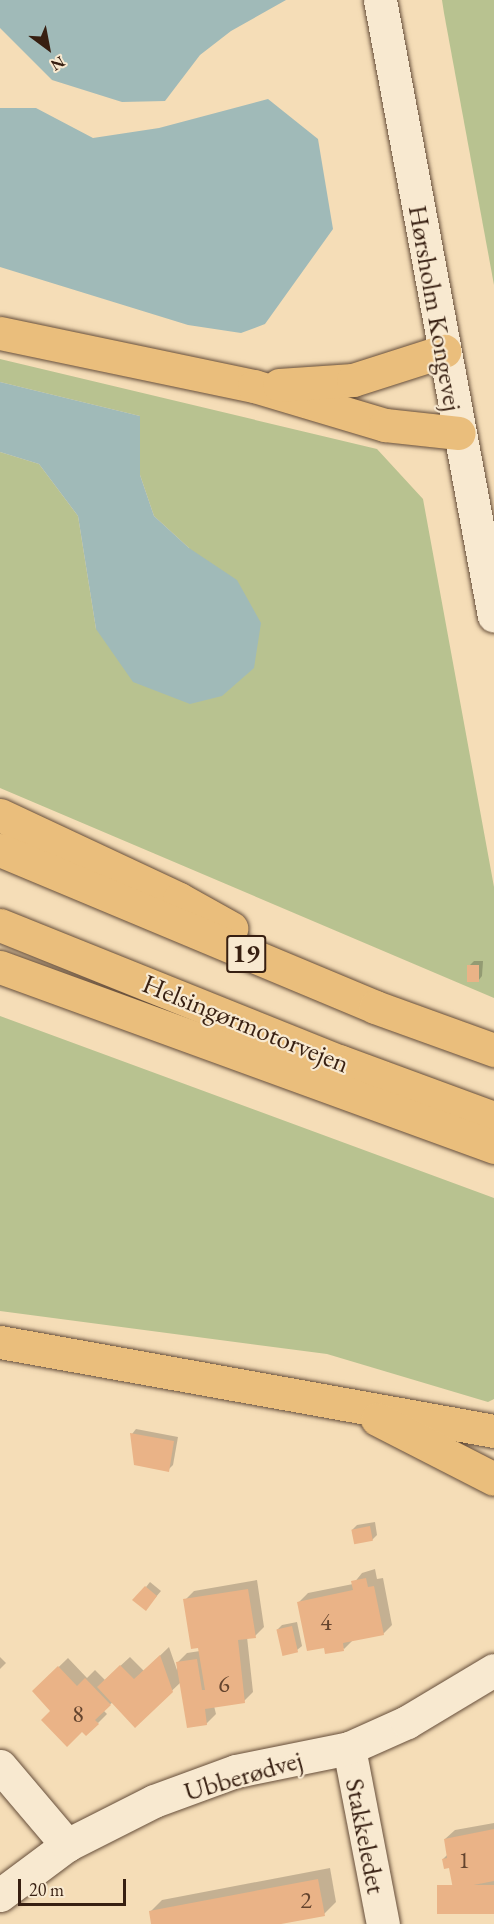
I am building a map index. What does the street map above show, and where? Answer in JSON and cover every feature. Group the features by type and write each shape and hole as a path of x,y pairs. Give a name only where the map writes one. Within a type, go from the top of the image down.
{"highway":[{"path":"0,333 254,386 375,423 459,434"},
{"path":"254,386 352,380 444,351"},
{"path":"0,815 179,899 375,1007"},
{"name":"19","path":"0,850 375,1007 494,1050"},
{"name":"Helsingørmotorvejen","path":"0,925 339,1061 494,1118"},
{"path":"0,968 494,1147"},
{"path":"0,1342 494,1431"},
{"path":"351,1406 494,1479"}],"street":[{"name":"Hørsholm Kongevej","path":"380,0 494,616"},
{"name":"Ubberødvej","path":"0,1895 67,1845 154,1801 236,1771 349,1748 407,1722 494,1670"},
{"name":"Stakkeledet","path":"349,1748 383,1924"},
{"path":"0,1766 67,1845"}],"green space":[{"path":"442,0 494,0 494,285 444,13"},
{"path":"0,359 377,449 423,499 494,887 494,998 0,788 0,452 39,464 78,516 96,629 189,548 154,516 140,475 140,416 0,382"},
{"path":"0,1016 494,1198 494,1399 488,1402 327,1354 0,1311"}],"water":[{"path":"0,0 286,0 231,31 200,55 165,101 122,102 52,80 0,28"},
{"path":"268,99 318,139 333,229 265,324 241,333 188,325 0,267 0,108 36,108 93,138 159,128"},
{"path":"0,382 140,416 140,475 154,516 189,548 237,580 261,623 254,668 222,696 190,704 133,682 96,629 78,516 39,464 0,452"}],"building":[{"path":"467,965 479,965 479,982 467,982"},
{"path":"130,1433 174,1441 169,1472 134,1465"},
{"path":"370,1526 373,1541 354,1544 351,1530"},
{"path":"366,1578 368,1587 374,1586 384,1635 343,1643 344,1651 325,1654 324,1648 307,1651 297,1602 353,1590 351,1581"},
{"path":"145,1586 157,1596 146,1611 132,1600"},
{"path":"248,1589 256,1638 238,1640 245,1703 205,1709 207,1725 187,1728 176,1662 197,1659 202,1690 205,1690 198,1648 191,1649 183,1599"},
{"path":"292,1626 298,1652 282,1656 276,1630"},
{"path":"160,1655 173,1692 135,1728 97,1687 120,1665 134,1679"},
{"path":"58,1666 77,1686 85,1678 111,1705 95,1720 99,1724 86,1736 82,1732 67,1747 41,1720 50,1711 32,1691"},
{"path":"494,1829 494,1881 453,1889 449,1868 444,1869 442,1859 447,1858 444,1839"},
{"path":"318,1879 325,1916 281,1924 151,1924 149,1911"},
{"path":"437,1885 494,1885 494,1914 437,1914"}]}
